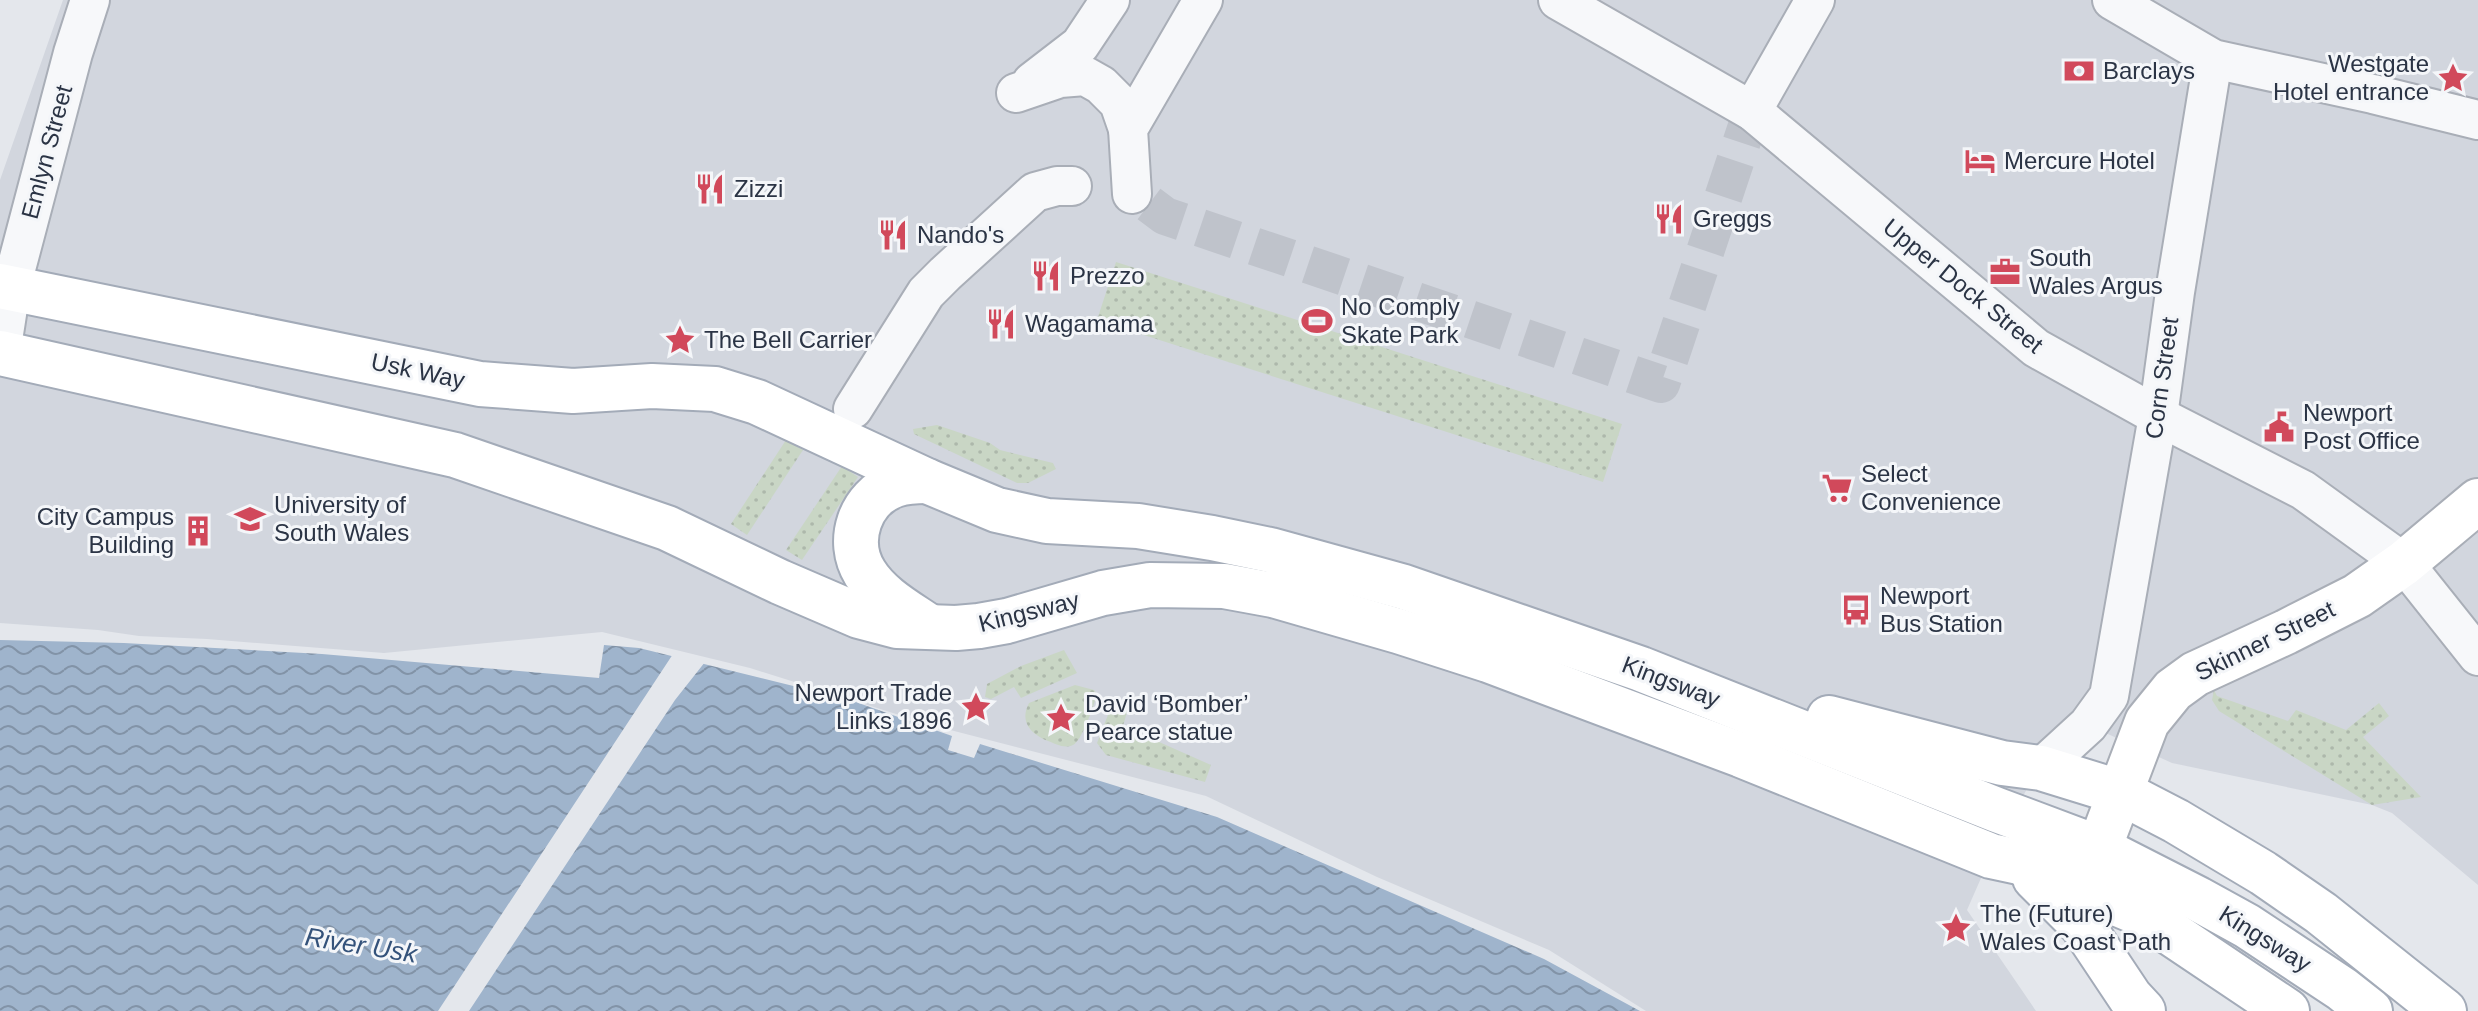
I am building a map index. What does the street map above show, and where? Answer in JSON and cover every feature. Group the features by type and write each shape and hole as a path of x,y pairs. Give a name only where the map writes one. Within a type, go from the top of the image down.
{"main road":[{"name":"Usk Way","path":"6,287 480,384 573,391 681,385 715,389 843,424"},
{"name":"Kingsway","path":"0,353 455,455 667,528 859,616 897,626 956,628 1007,621 1091,596 1150,585 1212,585 1273,595 1488,660 1741,755 1991,856 2019,862 2144,915 2287,1011"},
{"name":"Kingsway","path":"843,424 927,481 997,510 1047,521 1138,526 1270,550 1404,587 1641,669 2096,847 2247,926 2370,1011"},
{"path":"927,481 897,484 880,493 866,507 856,533 860,564 866,575 884,595 930,628"},
{"name":"Skinner Street","path":"2142,733 2173,690 2195,674 2357,596 2404,563 2478,501"},
{"path":"1641,669 2002,763 2041,768 2122,793 2263,873 2321,913 2444,1011"},
{"path":"2019,862 2061,866 2096,847 2122,793 2142,733"},
{"path":"2142,733 2145,774 2176,821"},
{"path":"2019,862 2082,925 2130,997 2143,1011"}],"street":[{"name":"Emlyn Street","path":"0,353 6,287 90,0"},
{"path":"843,424 926,293 1035,192 1057,186 1079,187 1141,199 1128,129 1119,103 1101,85 1085,76 1060,78 1016,93 1080,45 1110,0"},
{"path":"1128,129 1203,0"},
{"name":"Upper Dock Street","path":"1558,0 1752,111 2036,348 2158,416 2303,490 2404,563 2478,656"},
{"path":"1752,111 1815,0"},
{"path":"2112,0 2213,59 2478,120"},
{"name":"Corn Street","path":"2041,768 2088,725 2109,696 2158,416 2213,59"},
{"path":"2109,696 2142,733"}],"shaded area":[{"path":"63,0 2478,0 2478,885 2392,813 2372,805 2172,763 2068,716 1996,844 1967,910 2036,1011 1646,1011 1549,950 1377,877 1206,796 931,725 750,668 602,632 384,653 0,623 0,180"}],"green space":[{"path":"1116,262 1622,424 1603,482 1097,320"},
{"path":"937,425 990,443 1000,450 1053,463 1056,469 1028,483 1017,483 914,434 913,429"},
{"path":"786,440 803,450 747,535 731,524"},
{"path":"842,466 858,477 802,560 786,550"},
{"path":"1064,650 1077,673 1021,698 1014,687 991,699 985,697 987,684 1021,666"},
{"path":"1075,685 1094,690 1097,694 1076,742 1070,746 1060,746 1032,731 1025,716 1029,703"},
{"path":"2214,690 2217,696 2288,721 2296,710 2346,730 2379,703 2389,716 2363,737 2421,797 2372,805 2219,711 2212,700"},
{"path":"1113,702 1129,705 1123,726 1211,765 1205,782 1106,755 1097,743"}],"water":[{"name":"River Usk","path":"0,640 322,654 599,678 604,645 639,648 850,700 952,736 948,750 974,758 980,744 1217,817 1544,959 1640,1011 0,1011"}],"pier":[{"path":"673,654 705,662 675,700 469,1011 438,1011"}],"tunnel":[{"path":"1149,204 1165,216 1661,384 1752,111"}],"place":[{"name":"Barclays","path":"2079,71"},
{"name":"Westgate Hotel entrance","path":"2453,78"},
{"name":"Mercure Hotel","path":"1980,161"},
{"name":"Zizzi","path":"710,189"},
{"name":"Greggs","path":"1669,219"},
{"name":"Nando's","path":"893,235"},
{"name":"South Wales Argus","path":"2005,272"},
{"name":"Prezzo","path":"1046,276"},
{"name":"No Comply Skate Park","path":"1317,321"},
{"name":"Wagamama","path":"1001,324"},
{"name":"The Bell Carrier","path":"680,340"},
{"name":"Newport Post Office","path":"2279,427"},
{"name":"Select Convenience","path":"1837,488"},
{"name":"University of South Wales","path":"250,519"},
{"name":"City Campus Building","path":"198,531"},
{"name":"Newport Bus Station","path":"1856,610"},
{"name":"Newport Trade Links 1896","path":"976,707"},
{"name":"David ‘Bomber’ Pearce statue","path":"1061,718"},
{"name":"The (Future) Wales Coast Path","path":"1956,928"}]}
